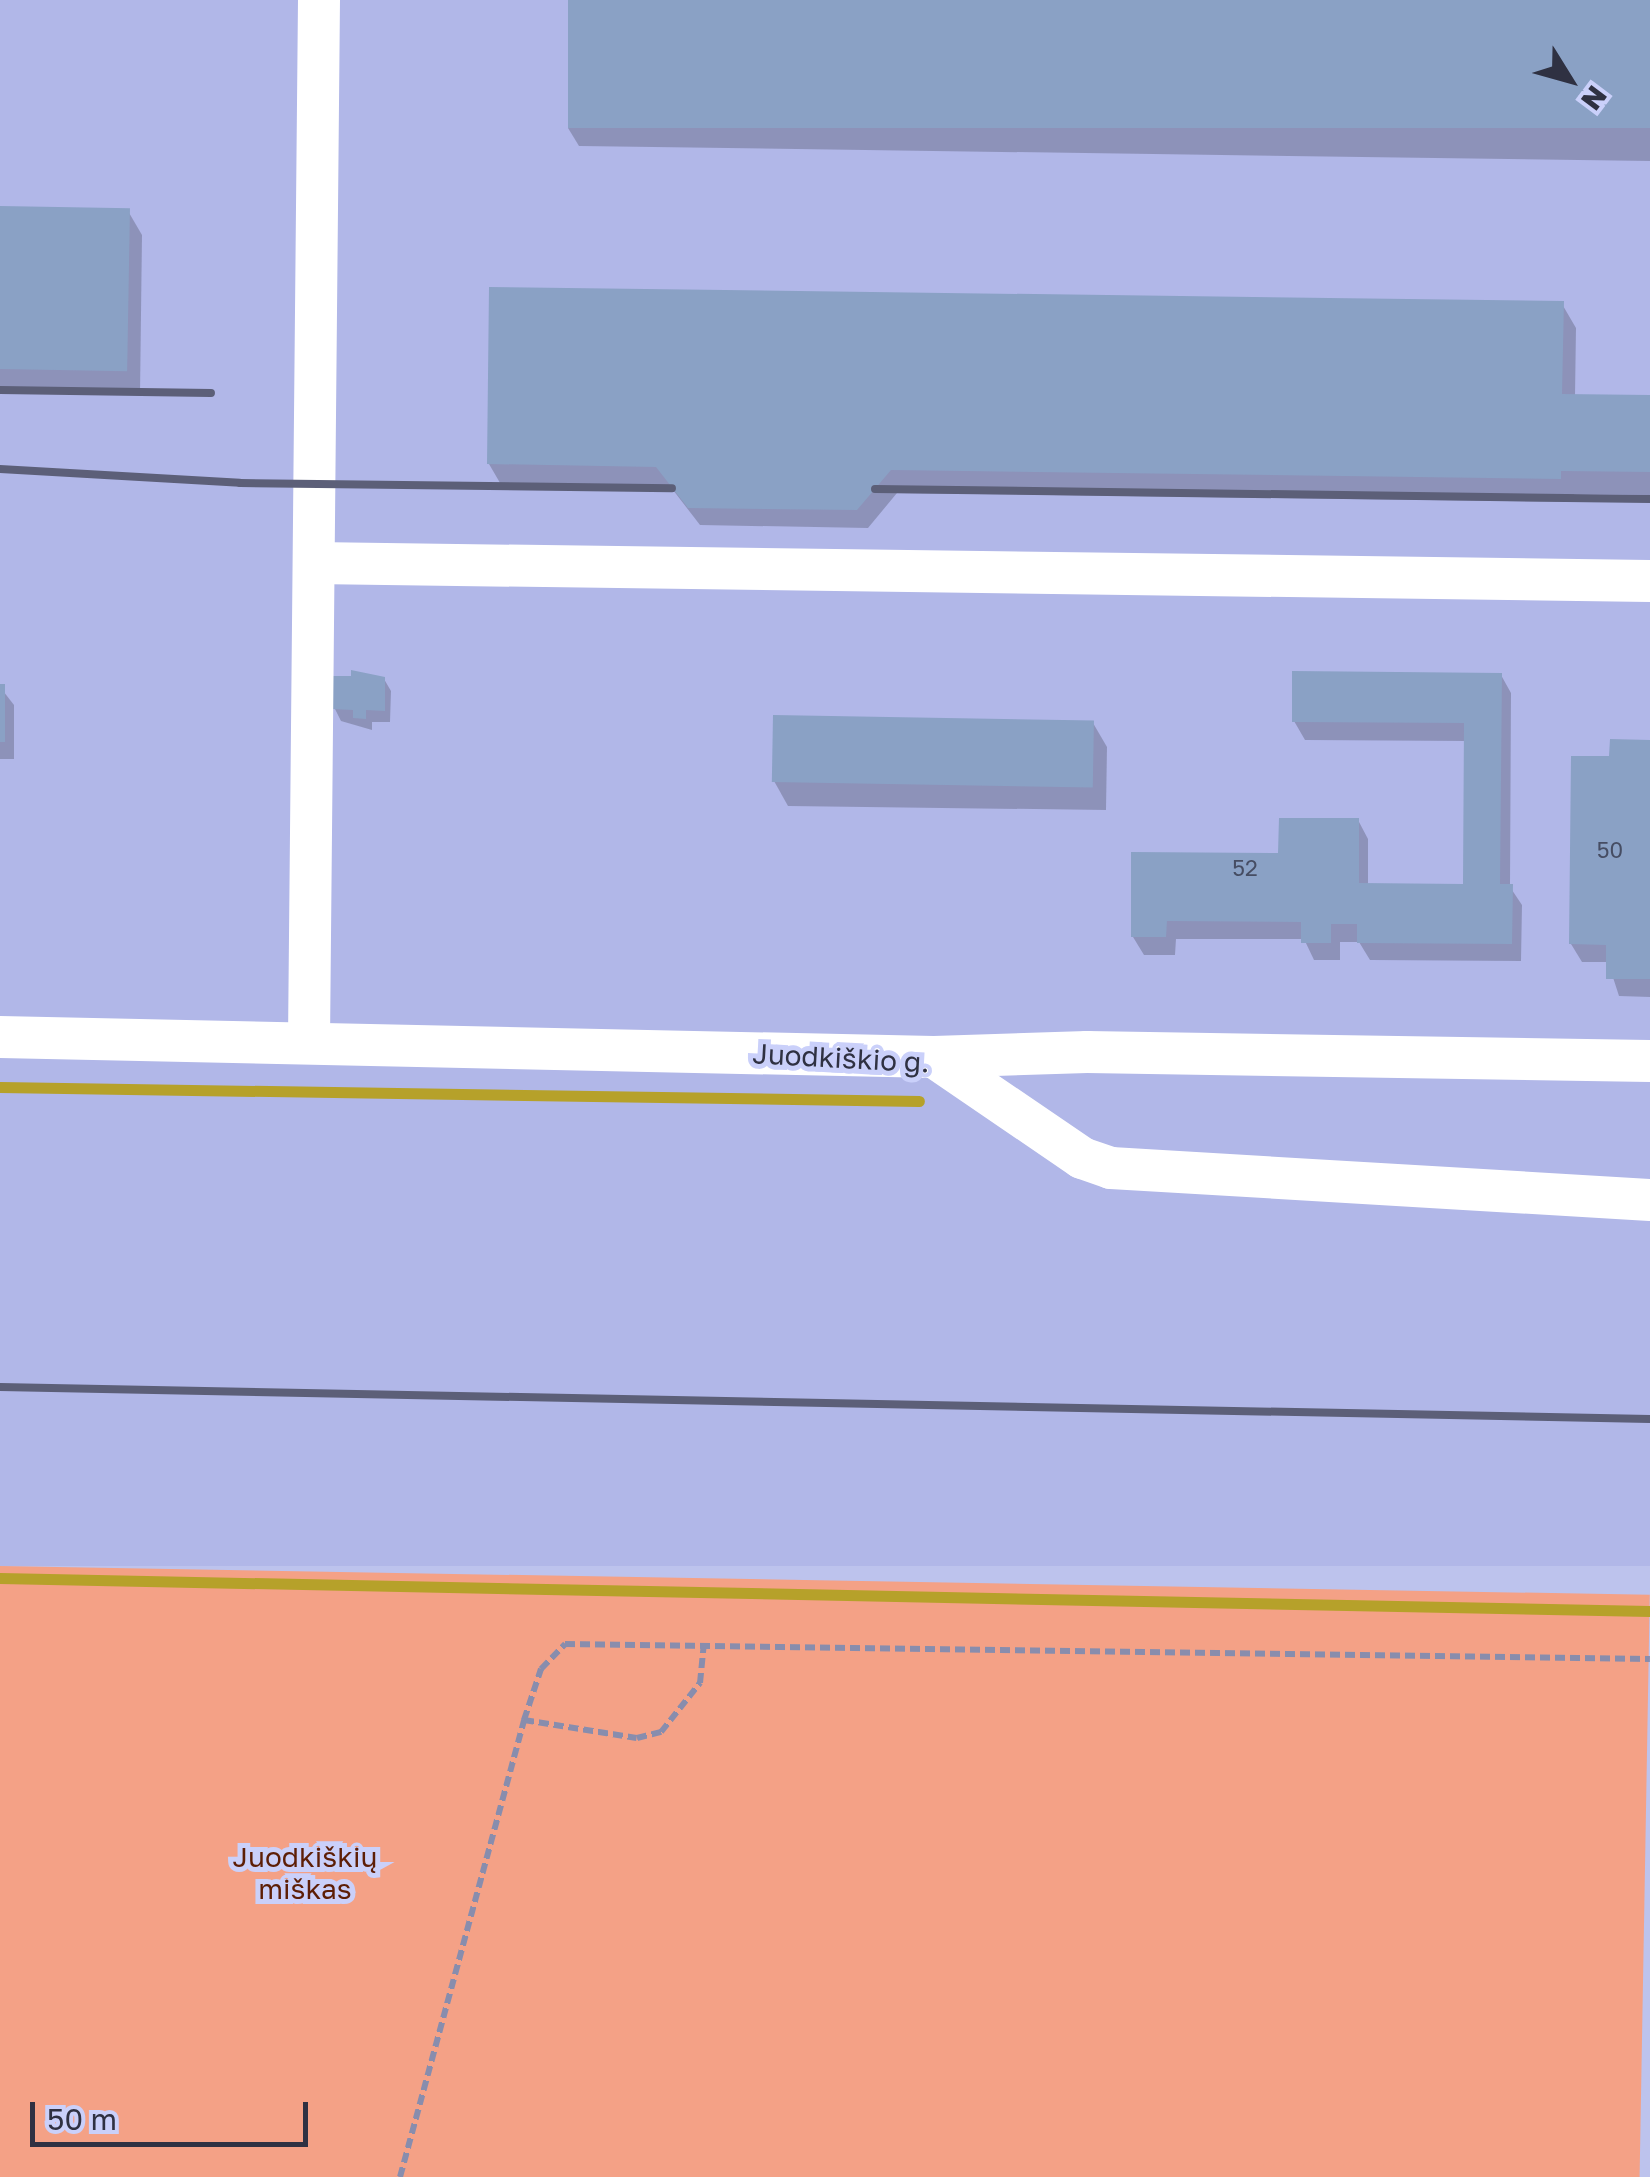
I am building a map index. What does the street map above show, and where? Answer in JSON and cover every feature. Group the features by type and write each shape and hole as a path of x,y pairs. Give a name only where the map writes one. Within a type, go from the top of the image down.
{"street":[{"path":"310,1041 319,0"},
{"path":"314,562 1650,581"},
{"name":"Juodkiškio g.","path":"0,1037 934,1057 1082,1158 1111,1168 1650,1200"},
{"path":"934,1057 1087,1052 1650,1061"}],"path":[{"path":"400,2177 524,1720 541,1669 565,1644 704,1642 1650,1659"},
{"path":"524,1720 637,1738 661,1732 700,1683 704,1642"}],"shaded area":[{"path":"0,0 1650,0 1650,1566 0,1566"}],"green space":[{"name":"Juodkiškių miškas","path":"0,1566 1650,1595 1640,2177 0,2177"}],"building":[{"path":"568,0 1650,0 1650,128 568,128"},
{"path":"0,206 130,208 127,371 0,369"},
{"path":"489,287 1564,301 1562,394 1650,395 1650,472 1561,471 1561,479 891,470 857,510 688,508 656,467 487,464"},
{"path":"351,670 385,677 385,711 366,710 366,719 353,718 353,710 332,709 333,676 351,676"},
{"path":"1292,671 1502,673 1500,884 1513,884 1512,944 1357,943 1357,924 1331,924 1331,943 1301,943 1301,922 1167,921 1166,937 1131,937 1131,852 1278,853 1279,818 1359,818 1359,883 1463,884 1464,723 1292,722"},
{"path":"0,684 5,684 5,742 0,742"},
{"path":"773,715 1094,721 1093,788 772,782"},
{"path":"1610,739 1650,740 1650,979 1606,979 1606,945 1569,944 1571,756 1609,756"}],"waterway":[{"path":"0,1087 919,1101"},
{"path":"0,1578 1650,1611"}],"railway":[{"path":"0,390 211,393"},
{"path":"0,469 240,483 672,488"},
{"path":"875,489 1650,499"},
{"path":"0,1387 1650,1419"}]}
